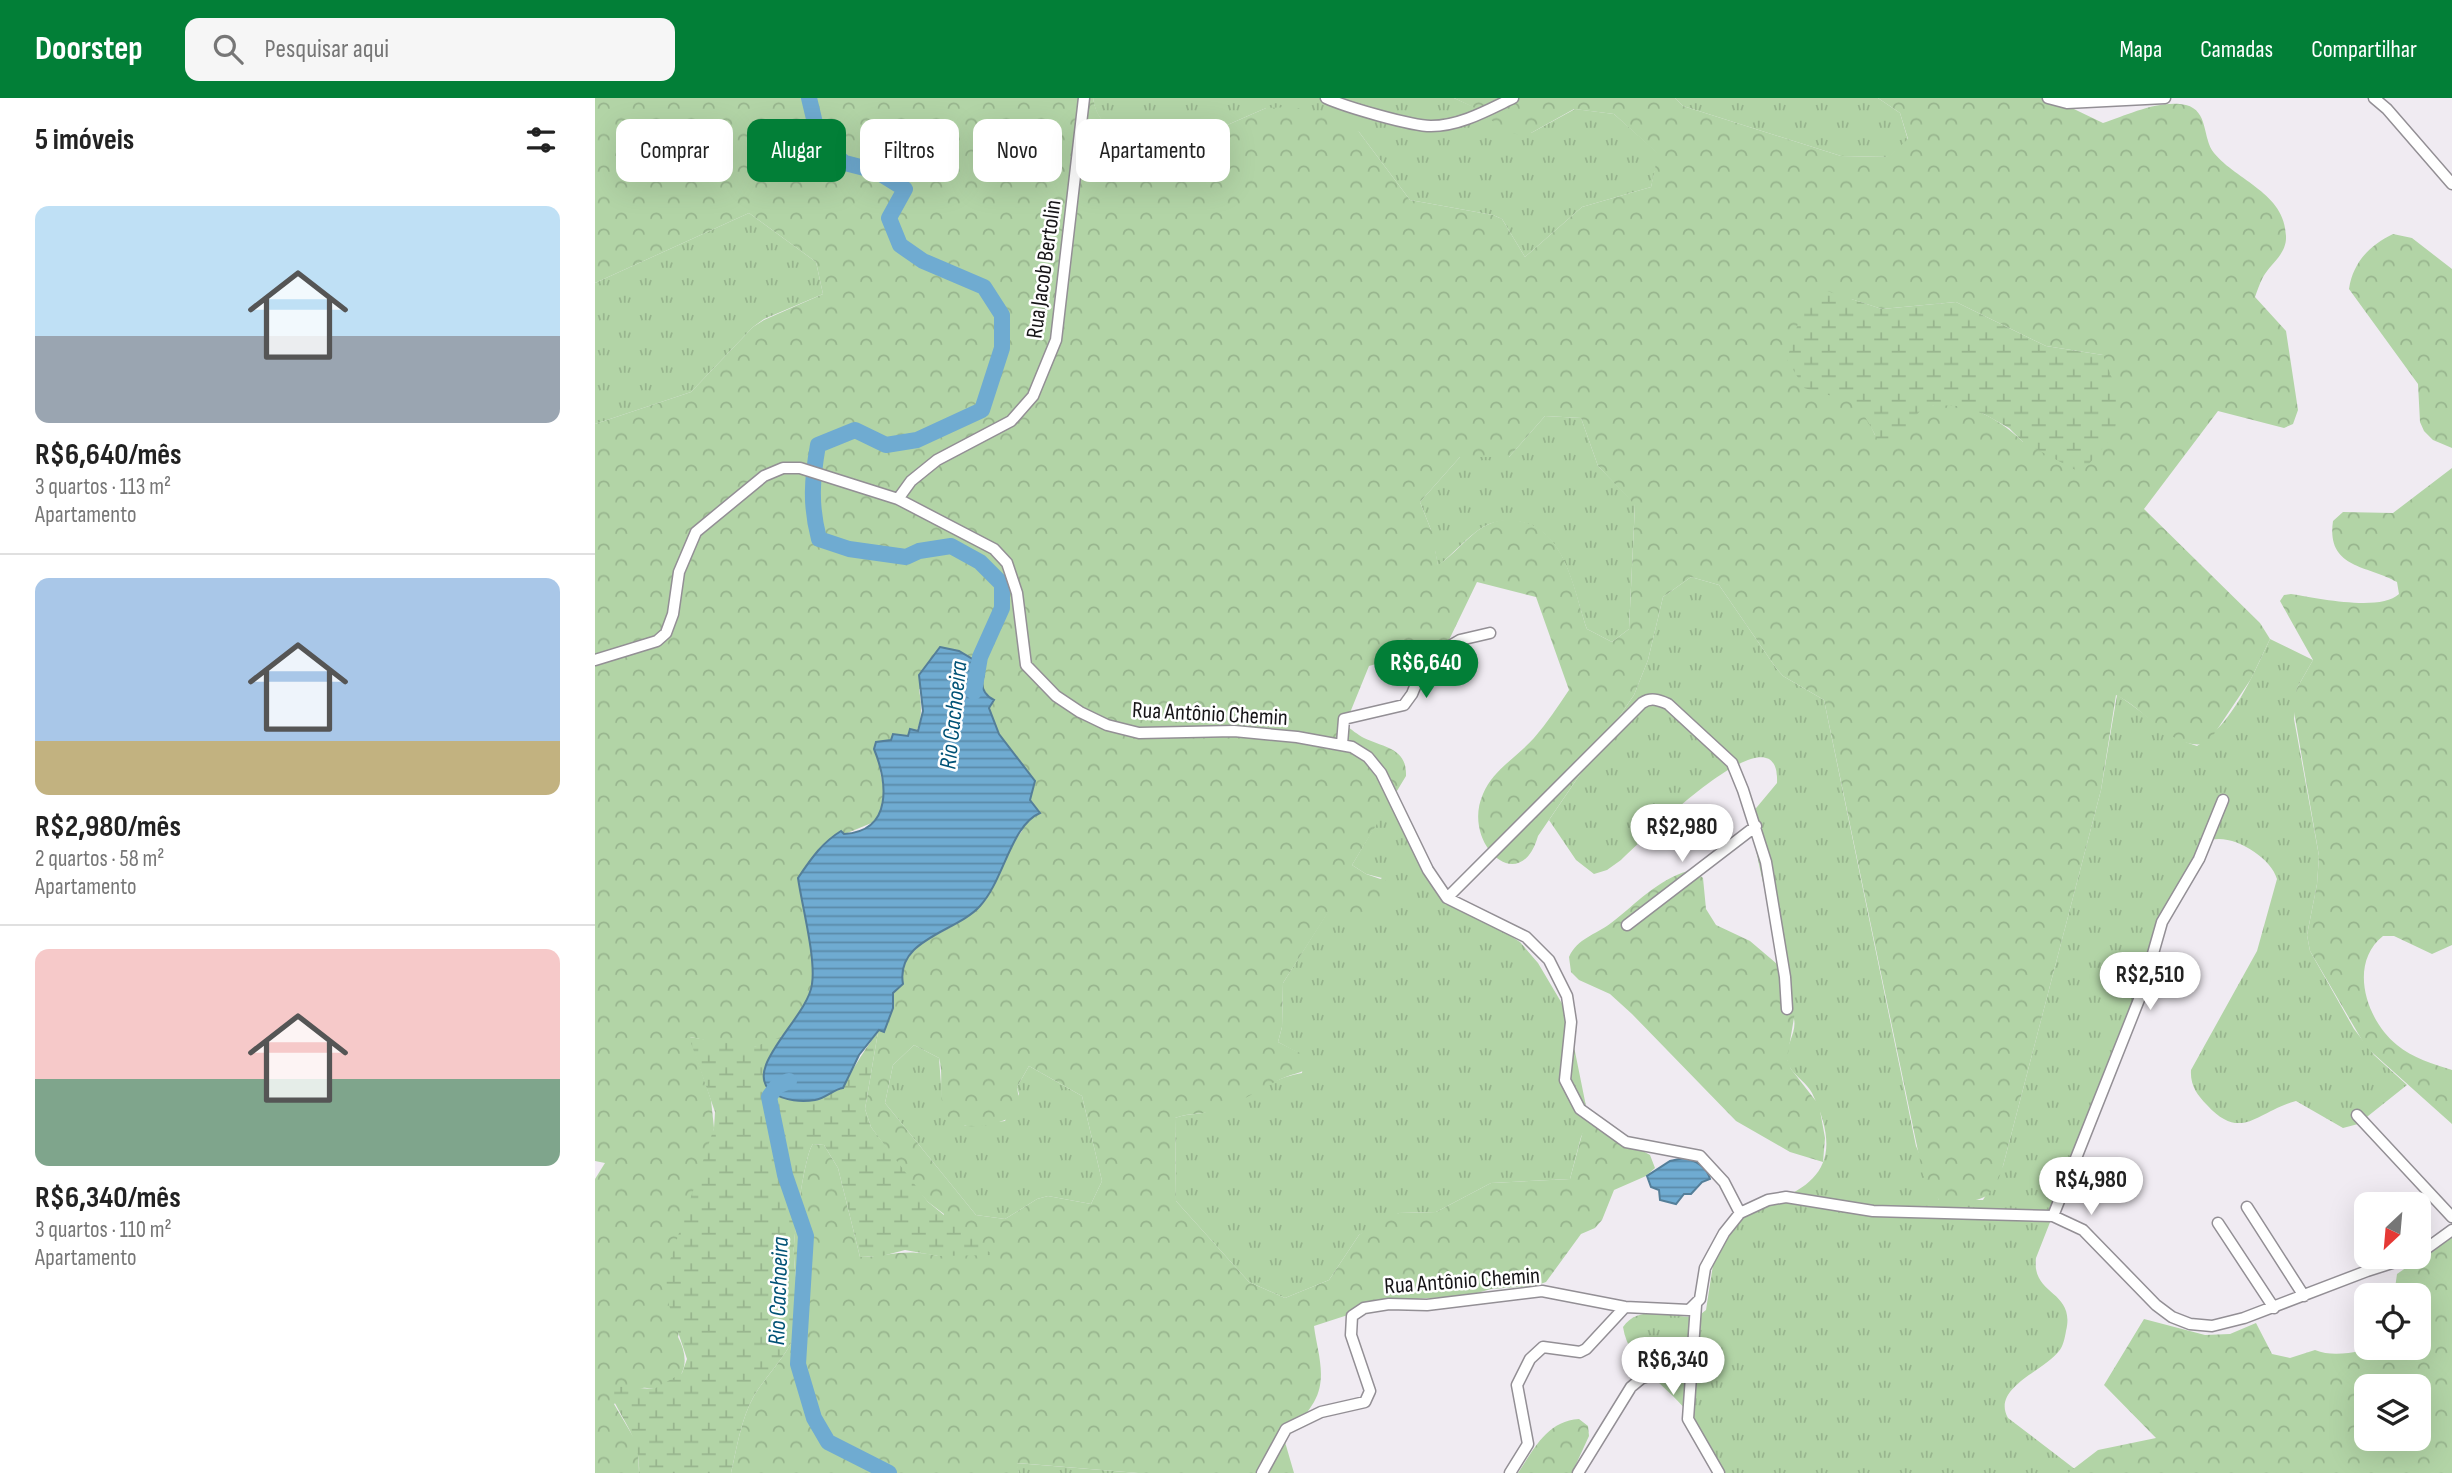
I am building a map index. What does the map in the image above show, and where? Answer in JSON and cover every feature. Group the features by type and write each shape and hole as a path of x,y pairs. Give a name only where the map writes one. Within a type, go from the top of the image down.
{"street":[{"name":"Rua Jacob Bertolin","path":"898,499 911,481 937,460 1011,421 1033,396 1056,340 1084,98"},
{"path":"1326,98 1343,105 1431,126 1470,118 1513,98"},
{"path":"2048,98 2067,103 2165,98"},
{"path":"2374,98 2387,109 2452,184"},
{"name":"Rua Antônio Chemin","path":"595,660 657,641 666,633 673,614 678,572 695,532 764,476 783,468 809,470 898,499 995,549 1007,563 1024,624 1021,644 1027,665 1056,696 1080,712 1107,725 1139,733 1234,732 1342,744 1368,757 1381,773 1428,870 1447,898 1526,937 1549,960 1567,996 1571,1022 1566,1080 1580,1109 1626,1142 1700,1156 1724,1182 1740,1213"},
{"path":"1342,744 1344,719 1404,705 1412,694 1426,660 1460,640 1490,633"},
{"path":"1447,898 1648,699 1668,704 1732,763 1756,826 1766,862 1787,1009"},
{"path":"2053,1216 2142,992 2162,922 2199,859 2223,800"},
{"path":"1627,925 1756,826"},
{"path":"2357,1115 2452,1217"},
{"path":"1719,1473 1688,1419 1696,1305 1705,1268 1724,1233 1740,1213 1768,1200 1786,1197 1873,1211 2053,1216 2083,1230 2156,1305 2172,1317 2190,1324 2212,1326 2274,1308 2373,1269"},
{"path":"2248,1207 2304,1296"},
{"path":"2218,1223 2274,1308"},
{"path":"2431,1245 2452,1230"},
{"name":"Rua Antônio Chemin","path":"1262,1473 1286,1429 1321,1412 1365,1402 1370,1391 1351,1335 1352,1316 1364,1308 1439,1304 1542,1291 1625,1307 1689,1310 1696,1305"},
{"path":"1510,1473 1528,1444 1517,1394 1530,1359 1543,1347 1580,1352 1586,1349 1625,1307"},
{"path":"1578,1473 1630,1387 1642,1378 1691,1363"}],"green space":[{"path":"595,98 1093,98 1096,111 1102,119 1076,119 1076,182 1230,182 1230,124 1266,108 1294,107 1342,120 1359,132 1410,200 1502,219 1525,257 1582,207 1651,187 1658,154 1614,114 1574,109 1531,133 1520,135 1505,131 1479,110 1454,98 1675,98 1683,106 1841,156 1888,157 1908,139 1900,113 1878,98 2051,98 2103,123 2165,104 2193,108 2202,119 2214,153 2269,198 2284,221 2284,248 2263,277 2255,297 2286,331 2298,410 2293,424 2284,428 2218,411 2144,509 2260,623 2270,639 2251,679 2208,743 2183,742 2171,736 2116,695 2101,790 2003,1166 1993,1189 1980,1199 1939,1200 1923,1175 1824,700 1783,676 1719,585 1691,577 1663,597 1648,660 1634,695 1538,836 1530,854 1519,863 1507,863 1495,857 1480,830 1478,812 1483,794 1499,771 1539,732 1569,690 1536,597 1477,582 1449,640 1433,648 1369,666 1345,725 1364,738 1393,750 1403,760 1406,776 1352,865 1366,874 1392,883 1396,892 1361,919 1329,911 1283,983 1282,1027 1278,1042 1304,1055 1309,1066 1227,1107 1175,1118 1176,1201 1249,1282 1285,1298 1329,1280 1359,1235 1381,1218 1399,1213 1436,1212 1491,1183 1570,1179 1584,1127 1589,1121 1650,1155 1655,1168 1646,1176 1614,1190 1602,1220 1595,1228 1581,1234 1546,1282 1535,1286 1491,1289 1467,1296 1394,1300 1314,1326 1320,1384 1314,1402 1285,1442 1294,1473 1138,1473 1017,1463 1019,1473 731,1473 750,1405 790,1345 797,1328 799,1298 794,1244 803,1178 813,1144 824,1145 838,1168 860,1257 907,1253 938,1256 944,1214 928,1202 911,1182 871,1127 865,1109 878,1032 898,975 910,954 923,942 951,927 1022,831 1035,782 999,734 989,709 919,689 921,717 914,736 880,772 885,793 884,807 874,822 835,838 798,878 813,974 810,996 800,1017 776,1040 754,1047 731,1046 690,1037 711,1100 714,1128 678,1337 685,1363 673,1383 654,1389 639,1389 614,1404 638,1445 639,1473 595,1473 595,1179 605,1163 595,1161 595,424 691,392 753,327 823,294 816,262 749,213 595,283","holes":["1851,299 1882,309 1956,302 2046,346 2103,355 2023,442 1983,413 1946,404 1919,410 1875,435 1860,408 1844,397","1545,416 1581,418 1598,466 1635,505 1629,629 1612,642 1587,629 1566,564 1548,536 1535,526 1510,520 1492,523 1477,531 1438,565 1435,549 1439,537 1431,530 1420,502 1460,457 1509,457","914,1045 939,1058 944,1109 956,1123 965,1126 996,1123 1014,1116 1020,1106 1017,1087 1029,1066 1082,1096 1102,1181 1091,1204 1048,1196 1037,1199 1005,1219 976,1215 885,1103 893,1065"]},
{"path":"1093,98 1454,98 1531,133 1575,109 1614,114 1659,154 1651,187 1582,207 1525,257 1502,219 1410,200 1359,132 1266,108 1230,124 1230,119 1101,119"},
{"path":"1675,98 1878,98 1900,113 1908,140 1889,157 1841,156 1683,106"},
{"path":"749,213 816,262 823,294 764,319 753,327 691,392 595,424 595,283"},
{"path":"2393,234 2412,238 2452,269 2452,448 2433,440 2424,431 2420,422 2418,384 2349,289 2354,271 2364,255"},
{"path":"1824,290 1882,309 1956,302 2046,346 2103,355 2120,399 2114,435 2081,473 2023,442 2009,428 1984,414 1957,406 1935,405 1921,410 1884,451 1867,420 1855,405 1804,388 1787,359 1803,307"},
{"path":"1545,416 1581,418 1598,466 1635,504 1629,629 1612,642 1587,629 1571,578 1556,546 1545,534 1531,525 1506,521 1487,525 1471,535 1438,566 1431,530 1420,502 1460,457 1509,457"},
{"path":"2452,468 2452,945 2432,954 2394,936 2383,936 2372,948 2366,961 2364,976 2370,1007 2386,1034 2409,1054 2452,1070 2452,1124 2366,1047 2310,951 2307,935 2317,884 2319,856 2293,706 2297,688 2313,660 2280,601 2284,595 2291,594 2363,603 2390,599 2399,594 2397,582 2343,557 2336,548 2333,521 2343,512 2393,513"},
{"path":"1691,577 1719,585 1783,676 1824,700 1916,1146 1939,1200 1983,1200 2003,1166 2101,790 2117,695 2165,730 2197,746 2221,725 2231,712 2270,639 2313,660 2297,688 2294,719 2319,856 2317,884 2307,935 2310,951 2354,1029 2374,1055 2407,1085 2358,1124 2343,1128 2296,1101 2250,1121 2230,1122 2219,1116 2200,1097 2193,1085 2191,1070 2257,951 2277,879 2267,863 2250,849 2230,841 2211,840 2169,919 2036,1258 2036,1270 2040,1280 2065,1308 2067,1318 2063,1344 2052,1358 2013,1389 2005,1407 2008,1418 2080,1473 1720,1473 1692,1418 1642,1365 1627,1341 1623,1327 1638,1315 1657,1313 1697,1317 1706,1310 1715,1252 1728,1220 1795,1192 1811,1180 1822,1165 1826,1147 1823,1123 1812,1093 1791,1069 1787,1060 1794,1019 1751,821 1752,813 1777,783 1772,762 1757,758 1734,767 1678,807 1621,860 1607,870 1594,874 1576,860 1549,820 1634,695 1648,660 1663,597"},
{"path":"1391,799 1438,889 1520,942 1538,963 1567,1012 1589,1121 1581,1137 1570,1179 1491,1183 1436,1212 1399,1213 1359,1235 1329,1280 1285,1298 1249,1282 1176,1201 1175,1118 1206,1112 1277,1080 1302,1073 1304,1056 1278,1042 1282,1027 1283,983 1329,910 1382,878 1366,874 1352,865"},
{"path":"1688,871 1696,872 1703,878 1706,909 1716,925 1750,941 1784,970 1796,1006 1787,1059 1791,1069 1819,1105 1825,1138 1823,1162 1790,1152 1736,1121 1610,994 1579,980 1571,972 1569,957 1582,941 1611,923 1666,880"},
{"path":"878,1032 865,1109 871,1127 928,1202 993,1255 938,1256 905,1250 882,1256 860,1257 838,1168 824,1145 813,1144 803,1178 794,1245 799,1298 797,1328 790,1345 750,1405 731,1473 639,1473 637,1448 608,1386 654,1389 682,1373 687,1359 662,1284 714,1128 715,1112 689,1037 754,1047 786,1035 777,1045 790,1100 809,1099 835,1089 852,1071"},
{"path":"914,1045 939,1058 942,1097 965,1126 1005,1121 1019,1094 1017,1087 1029,1066 1082,1096 1102,1181 1091,1204 1048,1196 1037,1199 1005,1219 976,1215 885,1103 893,1065"},
{"path":"2452,1236 2452,1473 2068,1473 2098,1450 2156,1438 2104,1385 2144,1319 2205,1335 2230,1334 2256,1323 2272,1354 2290,1358 2315,1350 2332,1354 2354,1352 2354,1360 2431,1360 2431,1283 2396,1283 2397,1274 2404,1269 2431,1269 2431,1251"},
{"path":"1579,1419 1588,1426 1589,1436 1572,1473 1518,1473 1550,1431 1558,1425"},
{"path":"1016,1463 1138,1473 1019,1473"}],"water":[{"path":"940,647 959,651 974,660 978,672 984,675 983,686 985,693 994,700 989,708 999,734 1035,781 1030,800 1040,813 1030,819 1022,829 980,906 970,915 918,946 908,956 903,969 903,984 893,993 893,1008 884,1032 879,1030 859,1055 843,1088 815,1100 783,1098 773,1093 765,1083 764,1071 769,1057 808,998 813,973 798,878 818,851 835,835 841,831 844,834 860,831 872,824 879,814 883,789 874,749 876,742 891,740 893,734 908,736 910,729 918,731 923,711 919,675"},
{"path":"1684,1158 1700,1165 1710,1179 1702,1182 1691,1194 1684,1194 1676,1204 1660,1200 1659,1190 1651,1187 1647,1176 1670,1161"}],"waterway":[{"name":"Rio Cachoeira","path":"809,98 820,144 845,163 876,171 905,189 889,218 900,245 923,261 984,287 1002,315 1002,348 982,410 917,440 886,445 855,430 818,445 813,481 814,515 819,539 849,549 906,557 919,551 951,546 980,562 1002,584 1002,608 980,657 974,692"},
{"name":"Rio Cachoeira","path":"789,1081 777,1086 769,1097 785,1175 806,1236 798,1364 814,1418 828,1442 889,1473"}]}
